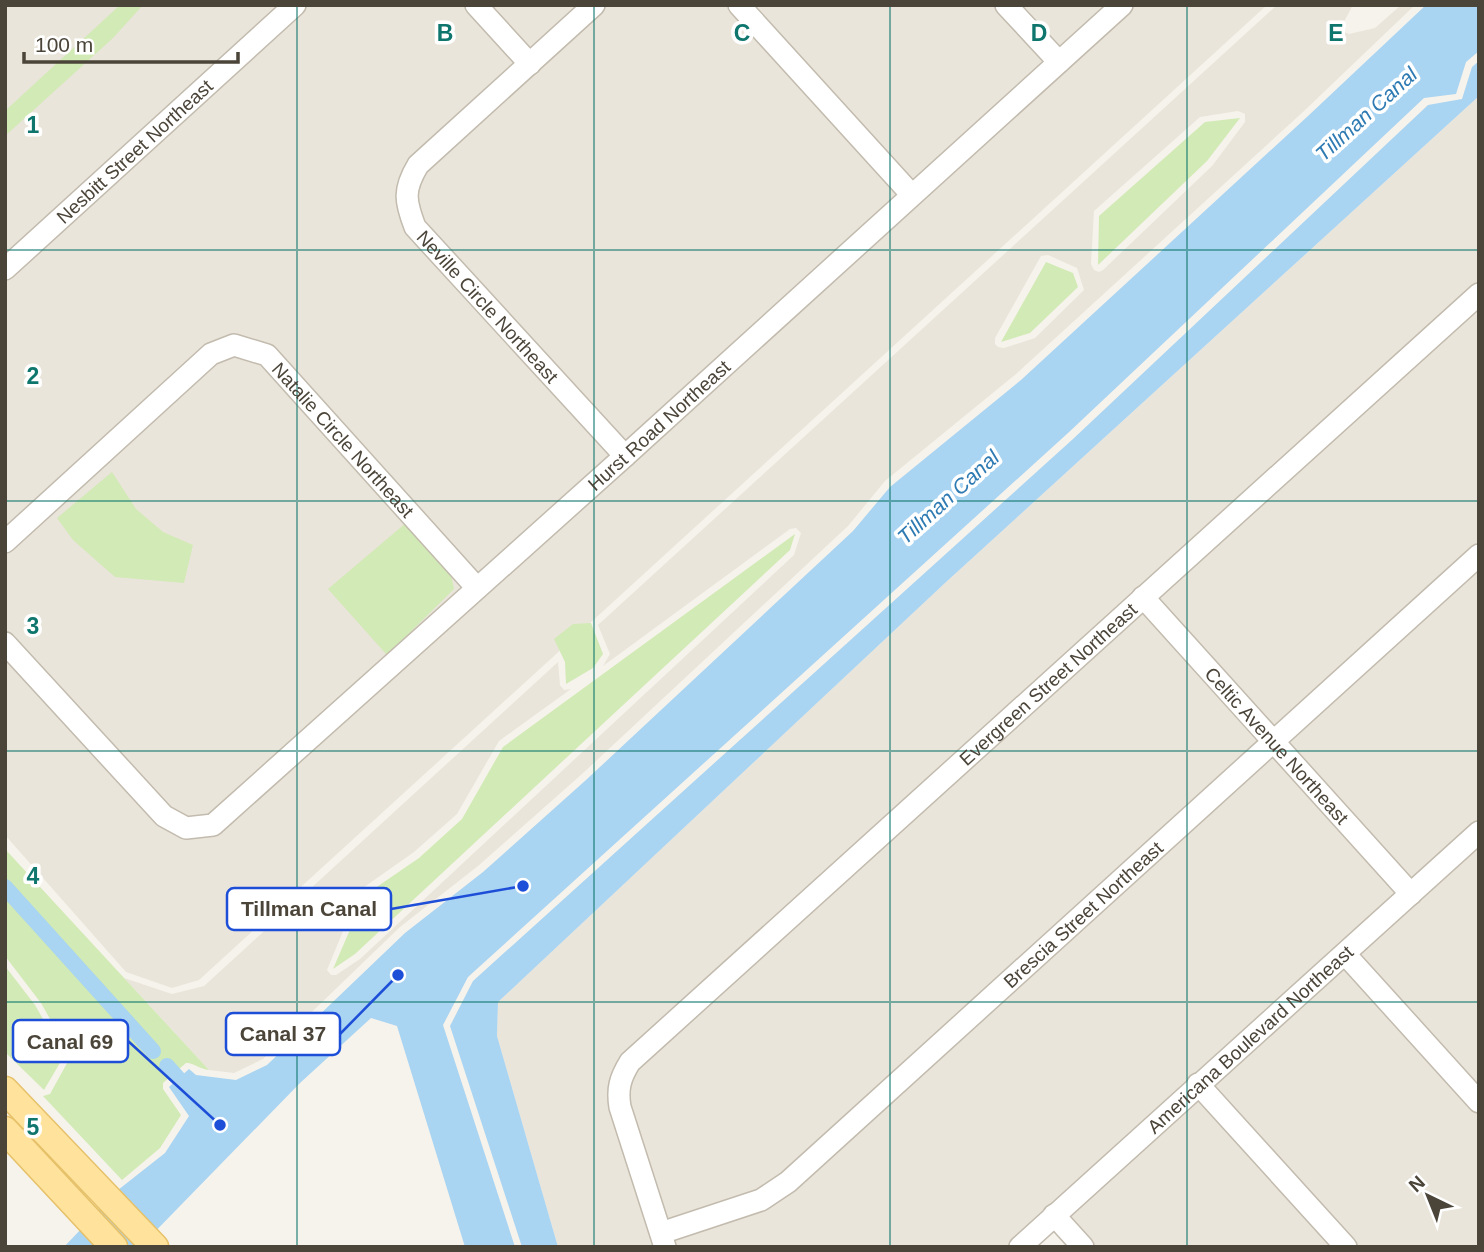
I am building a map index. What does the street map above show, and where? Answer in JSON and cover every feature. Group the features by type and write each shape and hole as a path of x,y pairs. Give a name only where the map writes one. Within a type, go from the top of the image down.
{"main road":[{"path":"5,1090 155,1247"},
{"path":"5,1130 114,1247"}],"street":[{"name":"Nesbitt Street Northeast","path":"5,269 295,5"},
{"path":"476,5 530,64"},
{"name":"Neville Circle Northeast","path":"594,5 418,165 409,181 406,202 415,228 625,456"},
{"path":"738,5 911,194"},
{"path":"1006,5 1059,62"},
{"name":"Hurst Road Northeast","path":"5,643 164,816 187,828 213,825 1122,5"},
{"name":"Evergreen Street Northeast","path":"663,1240 617,1093 621,1077 630,1062 643,1047 1479,294"},
{"name":"Natalie Circle Northeast","path":"5,542 211,354 234,345 267,355 477,587"},
{"name":"Brescia Street Northeast","path":"663,1240 761,1200 788,1182 1479,555"},
{"name":"Celtic Avenue Northeast","path":"1143,597 1411,894"},
{"name":"Americana Boulevard Northeast","path":"1020,1247 1479,832"},
{"path":"1345,954 1479,1102"},
{"path":"1198,1084 1346,1247"},
{"path":"1054,1215 1083,1247"}],"shaded area":[{"path":"5,5 1267,5 199,980 172,988 126,972 5,835"},
{"path":"1277,5 1353,5 1341,27 1342,31 1349,34 1375,28 1401,5 1415,5 1304,111 1016,374 885,481 848,526 582,774 478,866 400,927 263,1059 234,1073 209,1070 124,978 172,994 204,986 558,662 560,685 564,690 571,689 499,741 457,814 414,852 360,890 327,970 331,975 336,975 360,959 794,555 801,533 796,528 790,529 603,666 610,654 598,625","holes":["1238,111 1245,114 1245,122 1212,166 1103,270 1094,270 1091,264 1094,211 1200,117","1048,255 1077,268 1084,290 1035,338 1004,348 998,347 995,338 1041,256"]},
{"path":"1479,96 1479,283 638,1041 616,1068 614,1067 610,1078 657,1247 558,1247 497,1036 498,1002 945,583"},
{"path":"1479,305 1479,544 1274,730 1154,598"},
{"path":"1479,566 1479,821 1411,883 1285,742"},
{"path":"1143,608 1263,740 768,1187 666,1223 627,1106 628,1080 636,1067"},
{"path":"1274,752 1400,893 1007,1247 673,1247 671,1239 764,1208"},
{"path":"1479,843 1479,1091 1356,955"},
{"path":"1345,965 1479,1113 1479,1247 1356,1247 1209,1086"},
{"path":"1198,1095 1336,1247 1093,1247 1065,1217"}],"green space":[{"path":"120,5 143,5 113,38 5,136 5,111"},
{"path":"1240,118 1207,161 1098,265 1099,216 1205,122"},
{"path":"1046,262 1073,273 1078,287 1030,333 1001,342"},
{"path":"112,472 136,509 163,532 193,545 184,583 115,577 73,540 57,518"},
{"path":"407,522 450,570 454,589 387,655 328,589"},
{"path":"795,534 790,550 355,954 333,969 365,895 419,858 462,819 503,747"},
{"path":"591,623 603,654 593,668 566,684 565,662 554,639 573,624"},
{"path":"5,849 209,1070 186,1063 163,1083 163,1089 181,1115 160,1148 122,1180 43,1096 50,1094 71,1056 41,1003 5,956"},
{"path":"5,966 35,1005 64,1056 44,1090 5,1052"}],"water":[{"path":"1426,5 1479,5 1479,51 1466,62 1456,94 1424,98 1068,433 468,977 443,1025 515,1247 465,1247 397,1026 371,1018 300,1083 140,1247 64,1247 118,1190 165,1153 189,1116 169,1087 189,1069 196,1075 236,1080 267,1065 405,933 483,872 586,780 853,531 890,487 1021,380"},
{"path":"1479,61 1479,96 945,583 498,1002 497,1036 558,1247 522,1247 450,1026 473,981 1073,439 1428,105 1462,99 1472,67"}],"waterway":[{"path":"5,887 153,1051"},
{"path":"167,1066 193,1095"}],"place":[{"name":"Tillman Canal","path":"523,886"},
{"name":"Canal 37","path":"398,975"},
{"name":"Canal 69","path":"220,1125"}]}
